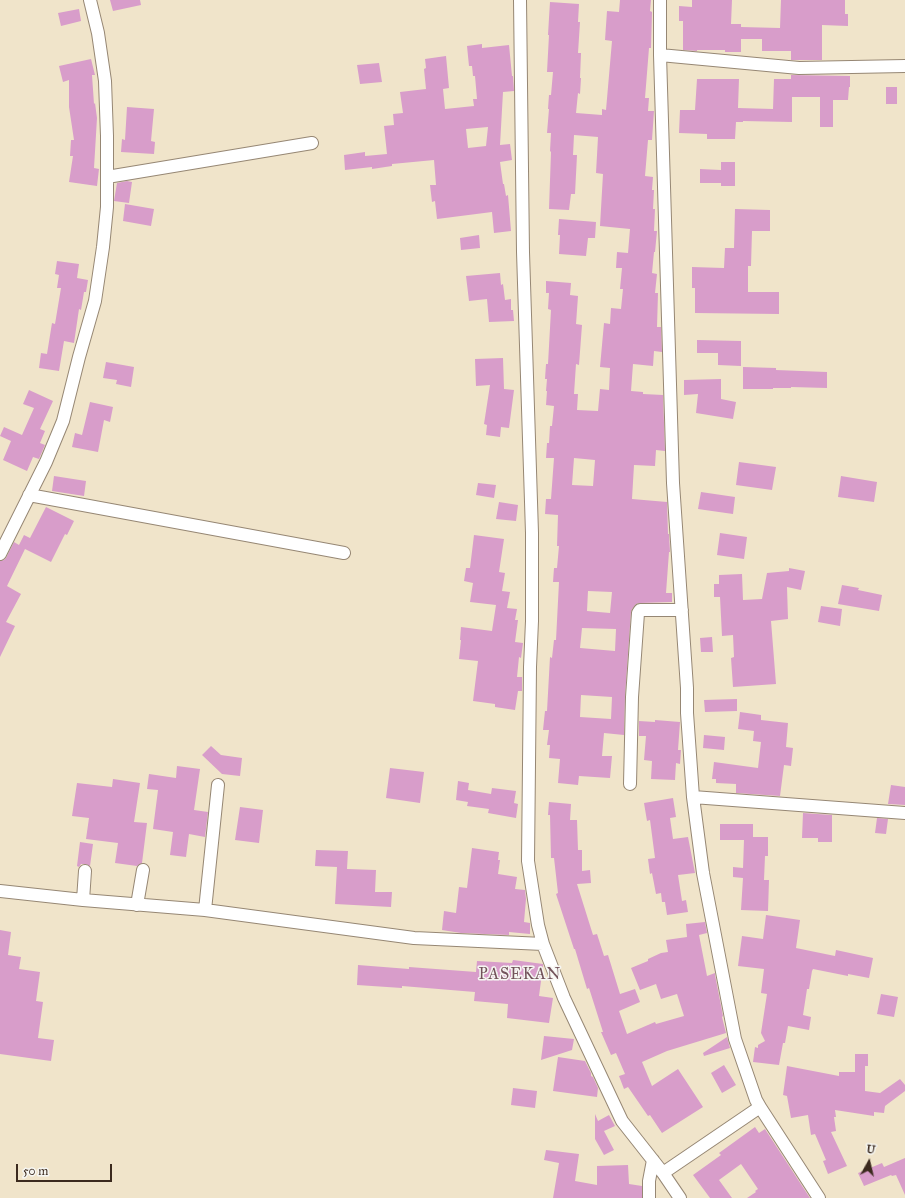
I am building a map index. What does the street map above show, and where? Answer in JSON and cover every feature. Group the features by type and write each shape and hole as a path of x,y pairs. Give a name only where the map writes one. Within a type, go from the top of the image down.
{"street":[{"path":"0,554 46,462 63,421 95,301 107,207 107,136 105,81 98,33 90,0"},
{"path":"520,0 523,252 532,533 528,860 542,944 564,998 622,1121 654,1160 680,1198"},
{"path":"660,0 660,55 674,483 682,610 686,713 693,797 703,873 735,1040 756,1100 819,1198"},
{"path":"660,55 799,68 905,66"},
{"path":"107,177 312,143"},
{"path":"29,496 344,553"},
{"path":"630,784 632,697 638,613 640,610 682,610"},
{"path":"205,910 218,785"},
{"path":"693,797 905,813"},
{"path":"137,905 143,870"},
{"path":"83,900 85,871"},
{"path":"0,891 83,900 205,910 414,938 542,944"},
{"path":"663,1173 760,1107"},
{"path":"649,1198 649,1181 654,1160"}],"building":[{"path":"110,0 140,0 141,5 113,11"},
{"path":"620,0 651,0 651,48 649,48 645,98 649,98 648,111 654,111 652,140 648,140 645,176 653,177 653,209 655,209 654,231 657,231 652,273 657,274 655,293 658,293 657,327 661,327 662,352 654,351 653,366 633,364 631,391 643,392 643,394 663,395 665,451 656,450 655,466 634,465 632,499 667,502 670,552 666,593 672,593 672,602 640,603 636,604 632,609 625,696 624,735 604,733 602,756 612,756 610,778 579,776 578,785 558,783 560,759 549,758 550,745 547,745 549,730 543,730 545,711 547,711 550,657 552,658 554,640 556,640 559,582 553,582 554,568 557,568 559,546 557,546 558,515 545,514 546,499 551,499 554,458 546,458 547,443 549,443 550,426 552,426 554,406 546,405 547,379 545,379 546,364 548,364 551,310 548,309 549,293 546,293 546,281 571,283 570,295 578,296 576,324 582,325 579,365 576,364 574,394 578,394 577,410 598,411 600,389 609,390 610,368 600,367 604,323 610,324 611,308 621,309 623,289 620,289 622,268 616,268 617,252 628,253 630,229 600,226 603,174 596,173 598,137 574,135 573,155 577,155 575,194 571,194 569,210 549,209 551,133 547,133 549,95 551,95 553,72 547,72 550,2 579,4 578,22 580,22 578,53 581,53 581,78 580,94 578,93 576,113 602,115 602,109 606,110 612,41 605,40 607,11 619,12","holes":["574,458 595,460 593,486 572,485","588,591 612,592 610,613 587,611","582,628 616,629 615,651 580,648","581,695 612,697 611,719 580,717"]},
{"path":"692,0 732,0 731,24 741,24 741,27 780,28 781,0 845,0 845,14 848,14 848,26 822,25 822,60 791,60 791,51 762,51 762,39 741,39 741,52 725,52 725,50 683,50 683,21 679,21 679,6 692,7"},
{"path":"79,9 81,21 61,26 58,13"},
{"path":"482,44 482,48 509,45 514,91 503,92 500,145 510,144 512,160 500,162 503,184 506,196 508,195 511,231 494,233 492,212 437,219 435,201 432,202 430,185 436,185 434,160 392,164 392,166 372,169 372,167 345,170 344,155 365,152 365,156 387,154 384,126 394,125 393,114 403,113 400,92 426,89 424,69 426,68 425,59 446,56 449,88 443,89 445,109 474,106 473,99 477,99 475,76 473,76 472,66 469,66 467,46","holes":["488,127 486,146 468,148 466,129"]},
{"path":"91,59 95,75 92,75 94,104 95,103 97,118 94,168 99,169 97,186 69,182 73,156 70,156 71,140 74,140 69,107 69,80 63,82 59,66"},
{"path":"379,63 382,82 360,84 357,65"},
{"path":"791,75 850,76 848,100 833,100 833,127 820,127 820,97 792,97 792,122 736,122 735,139 707,139 707,134 679,133 680,110 695,110 697,79 739,79 738,108 773,109 774,79 791,79"},
{"path":"886,87 897,87 897,104 886,104"},
{"path":"127,107 154,109 151,141 155,142 154,154 121,152 122,139 125,140"},
{"path":"721,162 735,162 735,186 721,186 721,183 700,183 700,169 721,170"},
{"path":"127,181 132,182 129,203 114,201 117,183"},
{"path":"125,204 154,209 151,226 123,221"},
{"path":"735,209 770,210 770,231 752,231 751,266 748,266 748,292 779,292 779,314 695,313 695,288 692,288 692,267 724,268 725,248 734,248"},
{"path":"559,219 596,222 595,238 588,238 586,256 559,254"},
{"path":"479,235 480,248 461,250 460,238"},
{"path":"57,261 79,264 77,278 88,280 81,310 79,309 74,343 64,341 59,371 39,368 41,353 47,354 52,323 55,324 61,288 57,288 59,275 55,274"},
{"path":"500,273 501,285 503,284 505,300 511,299 511,310 513,310 514,321 489,322 487,299 469,301 466,276"},
{"path":"697,340 741,341 741,366 718,365 718,353 697,353"},
{"path":"503,358 504,389 514,390 509,428 501,427 500,437 486,435 487,425 484,424 490,385 476,386 475,359"},
{"path":"106,362 134,367 131,387 116,384 117,380 103,378"},
{"path":"743,367 827,372 827,388 791,387 773,389 743,389"},
{"path":"721,379 721,399 736,402 733,419 696,413 698,394 684,395 684,380"},
{"path":"29,390 53,401 40,429 45,431 40,443 45,445 39,459 33,457 27,471 3,460 11,441 0,436 4,427 22,435 34,408 23,404"},
{"path":"90,402 113,407 110,422 104,420 98,452 72,447 75,433 82,435"},
{"path":"739,462 776,467 772,490 736,485"},
{"path":"54,476 86,481 84,496 52,491"},
{"path":"841,476 877,482 874,502 838,497"},
{"path":"478,483 496,485 494,498 476,495"},
{"path":"701,492 735,497 733,514 698,509"},
{"path":"499,502 518,505 516,521 496,519"},
{"path":"46,507 74,521 67,535 65,534 51,562 25,549 7,586 21,594 6,622 15,626 0,657 0,561 6,558 14,542 19,545 24,535 30,538"},
{"path":"720,533 747,537 744,559 717,555"},
{"path":"474,535 504,539 499,572 505,573 502,591 510,592 507,608 517,609 515,620 518,620 515,642 523,643 521,658 519,657 517,677 522,677 522,691 518,691 515,710 495,707 495,704 473,701 478,661 459,659 461,627 492,631 496,605 470,602 473,583 464,581 466,568 470,568"},
{"path":"789,568 805,571 801,590 787,587 788,619 771,621 776,684 733,687 731,658 734,657 733,635 722,636 720,597 714,597 714,584 719,584 719,575 742,574 743,600 762,599 767,573 789,571"},
{"path":"842,585 859,588 858,590 882,595 879,611 838,604"},
{"path":"821,606 842,609 840,626 818,622"},
{"path":"712,637 713,652 701,652 700,638"},
{"path":"737,699 737,711 705,712 704,700"},
{"path":"740,712 761,715 761,720 788,723 786,747 793,748 791,766 784,765 780,796 736,793 736,784 716,783 716,779 712,779 714,762 758,768 761,742 753,741 754,731 738,729"},
{"path":"655,720 680,722 678,750 681,750 680,764 676,763 675,780 651,779 652,761 644,760 646,736 639,736 639,721 655,722"},
{"path":"704,735 725,737 724,750 703,748"},
{"path":"211,746 221,755 242,758 240,776 222,774 202,755"},
{"path":"177,766 200,769 194,810 208,812 205,837 189,834 186,857 170,855 173,832 153,829 158,790 147,789 149,774 176,778"},
{"path":"390,768 424,772 420,803 386,798"},
{"path":"113,779 140,783 134,822 147,823 142,863 137,866 115,863 118,843 86,839 89,818 72,816 77,783 112,787"},
{"path":"458,781 469,783 468,790 491,794 492,788 516,791 514,803 518,804 516,818 488,813 489,809 467,806 468,802 456,800"},
{"path":"891,785 905,787 905,805 888,804"},
{"path":"673,798 676,817 670,818 673,839 688,837 695,873 678,875 682,901 686,900 688,912 667,915 665,902 662,902 661,893 656,894 652,873 650,874 648,859 655,858 650,820 647,821 644,803"},
{"path":"549,802 571,804 570,820 577,820 578,850 582,850 582,871 590,870 591,883 577,884 593,935 597,934 604,956 608,955 620,994 635,989 640,1002 619,1011 627,1034 655,1022 656,1024 684,1016 677,994 661,999 656,984 640,990 631,968 648,961 648,959 661,953 668,952 666,940 687,937 686,924 705,922 707,933 699,935 707,976 715,973 726,1033 667,1051 642,1062 652,1086 678,1069 703,1107 662,1133 628,1087 624,1089 619,1076 625,1074 616,1053 611,1055 601,1032 603,1032 589,988 587,989 556,894 558,893 554,858 551,858 550,815 548,815"},
{"path":"240,807 263,810 259,843 235,840"},
{"path":"803,813 832,815 832,842 818,842 818,838 802,838"},
{"path":"877,818 888,819 886,834 875,833"},
{"path":"720,824 753,824 753,837 768,837 768,856 765,856 764,880 769,880 768,911 741,910 743,878 733,877 733,867 743,868 744,840 720,840"},
{"path":"80,842 93,844 90,866 81,864 79,867 77,866"},
{"path":"472,848 499,852 498,860 500,860 498,874 517,877 515,889 525,890 526,899 524,922 530,923 530,934 509,932 509,935 461,933 442,930 444,911 456,913 459,887 467,888"},
{"path":"316,850 348,851 347,869 376,870 375,892 392,892 391,907 335,904 337,867 315,866"},
{"path":"766,915 800,920 796,948 835,956 836,950 873,958 869,978 848,974 848,976 813,969 809,989 807,989 803,1015 811,1017 809,1030 788,1026 779,1065 753,1062 755,1047 758,1048 758,1045 765,1041 761,1033 767,994 761,993 764,969 738,966 742,936 763,939"},
{"path":"0,930 11,932 8,955 21,957 19,969 40,972 36,1001 43,1002 38,1038 54,1040 51,1061 0,1054"},
{"path":"513,960 543,964 539,996 553,998 549,1023 507,1018 508,1004 474,1001 475,992 402,986 402,988 357,985 358,965 476,972 477,961 512,963"},
{"path":"881,994 898,997 894,1017 877,1014"},
{"path":"544,1036 574,1039 572,1050 541,1060"},
{"path":"727,1037 730,1048 704,1056 703,1053"},
{"path":"855,1054 868,1054 868,1066 865,1066 865,1091 880,1093 900,1079 905,1085 905,1091 885,1106 884,1113 874,1112 874,1116 835,1110 836,1117 834,1117 836,1131 831,1132 847,1166 828,1174 823,1161 826,1160 815,1134 811,1135 808,1115 791,1118 787,1096 783,1095 787,1066 839,1076 839,1072 855,1072"},
{"path":"558,1057 585,1061 598,1088 597,1097 553,1091"},
{"path":"724,1065 736,1085 722,1093 711,1073"},
{"path":"513,1088 537,1091 535,1108 511,1105"},
{"path":"595,1114 598,1121 609,1115 615,1126 604,1131 614,1150 604,1155 595,1139"},
{"path":"755,1127 759,1133 765,1129 810,1198 747,1198 758,1189 741,1164 719,1180 732,1198 710,1198 693,1175 721,1155 719,1153"},
{"path":"546,1150 579,1154 575,1181 597,1185 597,1166 628,1165 629,1184 642,1186 642,1198 553,1198 559,1163 544,1160"},
{"path":"905,1158 905,1195 896,1175 891,1175 864,1186 858,1173 882,1163 884,1167"}],"district":[{"name":"PASEKAN","path":"520,975"}]}
